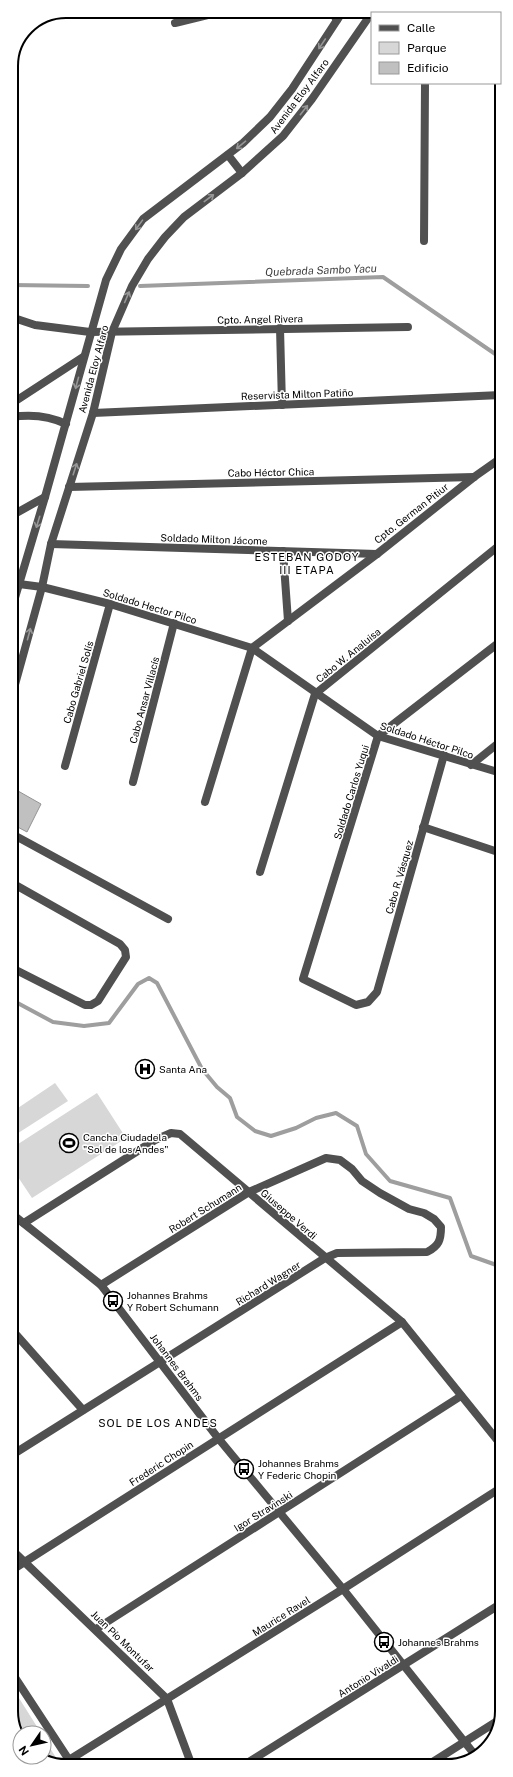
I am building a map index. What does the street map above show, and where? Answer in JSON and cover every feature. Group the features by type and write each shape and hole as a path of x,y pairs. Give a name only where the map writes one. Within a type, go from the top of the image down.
{"street":[{"path":"175,22 193,18"},
{"name":"Avenida Eloy Alfaro","path":"18,674 42,587 51,544 93,413 112,332 132,286 148,259 165,237 184,217 242,173 283,136 312,99 368,18"},
{"name":"Avenida Eloy Alfaro","path":"18,587 66,424 90,332 106,280 121,249 143,219 243,143 270,117 292,90 337,20"},
{"path":"424,242 425,84"},
{"path":"228,154 242,173"},
{"name":"Cpto. Angel Rivera","path":"18,320 35,325 90,332 408,327"},
{"path":"280,328 282,405"},
{"path":"18,399 84,357"},
{"name":"Reservista Milton Patiño","path":"93,413 495,395"},
{"path":"18,416 36,415 54,418 66,424"},
{"name":"Cpto. German Pitiur","path":"252,648 377,554 474,477 495,462"},
{"name":"Cabo Héctor Chica","path":"69,487 474,477"},
{"path":"18,512 45,497"},
{"name":"Soldado Milton Jácome","path":"51,544 377,554"},
{"name":"Cabo W. Analuisa","path":"260,872 315,694 495,549"},
{"path":"283,551 288,621"},
{"name":"Soldado Hector Pilco","path":"19,584 42,587 110,604 252,648"},
{"name":"Cabo Gabriel Solís","path":"65,766 110,604"},
{"name":"Cabo Ansar Villacís","path":"133,782 174,623"},
{"name":"Soldado Carlos Yuqui","path":"368,1002 356,1005 303,979 378,736 495,646"},
{"path":"206,802 252,648"},
{"name":"Soldado Héctor Pilco","path":"252,648 315,694 378,736 495,771"},
{"path":"471,765 495,746"},
{"name":"Cabo R. Vásquez","path":"368,1002 377,992 444,755"},
{"path":"423,827 495,851"},
{"path":"18,837 168,919"},
{"path":"18,886 120,944 126,950 126,957 98,1001 92,1006 85,1005 18,971"},
{"name":"Giuseppe Verdi","path":"24,1223 151,1142 171,1133 180,1134 402,1322 495,1437"},
{"name":"Robert Schumann","path":"101,1285 249,1192 326,1158 340,1160 352,1169 362,1180 380,1193 409,1209 424,1212 434,1219 441,1227 441,1240 435,1248 427,1252"},
{"name":"Johannes Brahms","path":"18,1218 101,1285 218,1438 343,1589 473,1752"},
{"name":"Richard Wagner","path":"18,1451 325,1258 337,1253 427,1252"},
{"name":"Frederic Chopin","path":"18,1566 402,1322"},
{"path":"18,1337 83,1410"},
{"name":"Igor Stravinski","path":"96,1629 461,1396"},
{"name":"Maurice Ravel","path":"77,1759 167,1699 495,1491"},
{"name":"Juan Pío Montufar","path":"18,1556 167,1699 189,1759"},
{"name":"Antonio Vivaldi","path":"254,1759 495,1607"},
{"path":"18,1682 68,1759"},
{"path":"438,1759 493,1724"}],"green space":[{"path":"55,1083 68,1101 18,1133 18,1108"},
{"name":"Cancha Ciudadela \"Sol de los Andes\"","path":"97,1093 126,1138 32,1198 18,1177 18,1144"},
{"path":"18,1697 36,1725 20,1725"},
{"path":"52,1751 56,1758 52,1757"}],"building":[{"path":"18,791 41,804 27,832 18,827"}],"waterway":[{"name":"Quebrada Sambo Yacu","path":"140,286 383,277 495,354"},
{"name":"Quebrada Sambo Yacu","path":"18,285 88,286"},
{"path":"18,1003 53,1022 84,1026 109,1023 138,984 149,978 157,983 202,1069 217,1087 230,1098 237,1117 255,1131 271,1136 296,1128 316,1118 336,1113 357,1126 366,1154 390,1181 450,1198 471,1256 495,1265"}],"place":[{"name":"Santa Ana","path":"145,1069"},
{"name":"Cancha Ciudadela \"Sol de los Andes\"","path":"69,1143"},
{"name":"Johannes Brahms Y Robert Schumann","path":"113,1301"},
{"name":"Johannes Brahms Y Federic Chopin","path":"244,1469"},
{"name":"Johannes Brahms","path":"384,1642"}],"district":[{"name":"ESTEBAN GODOY III ETAPA","path":"307,563"},
{"name":"SOL DE LOS ANDES","path":"158,1423"}]}
